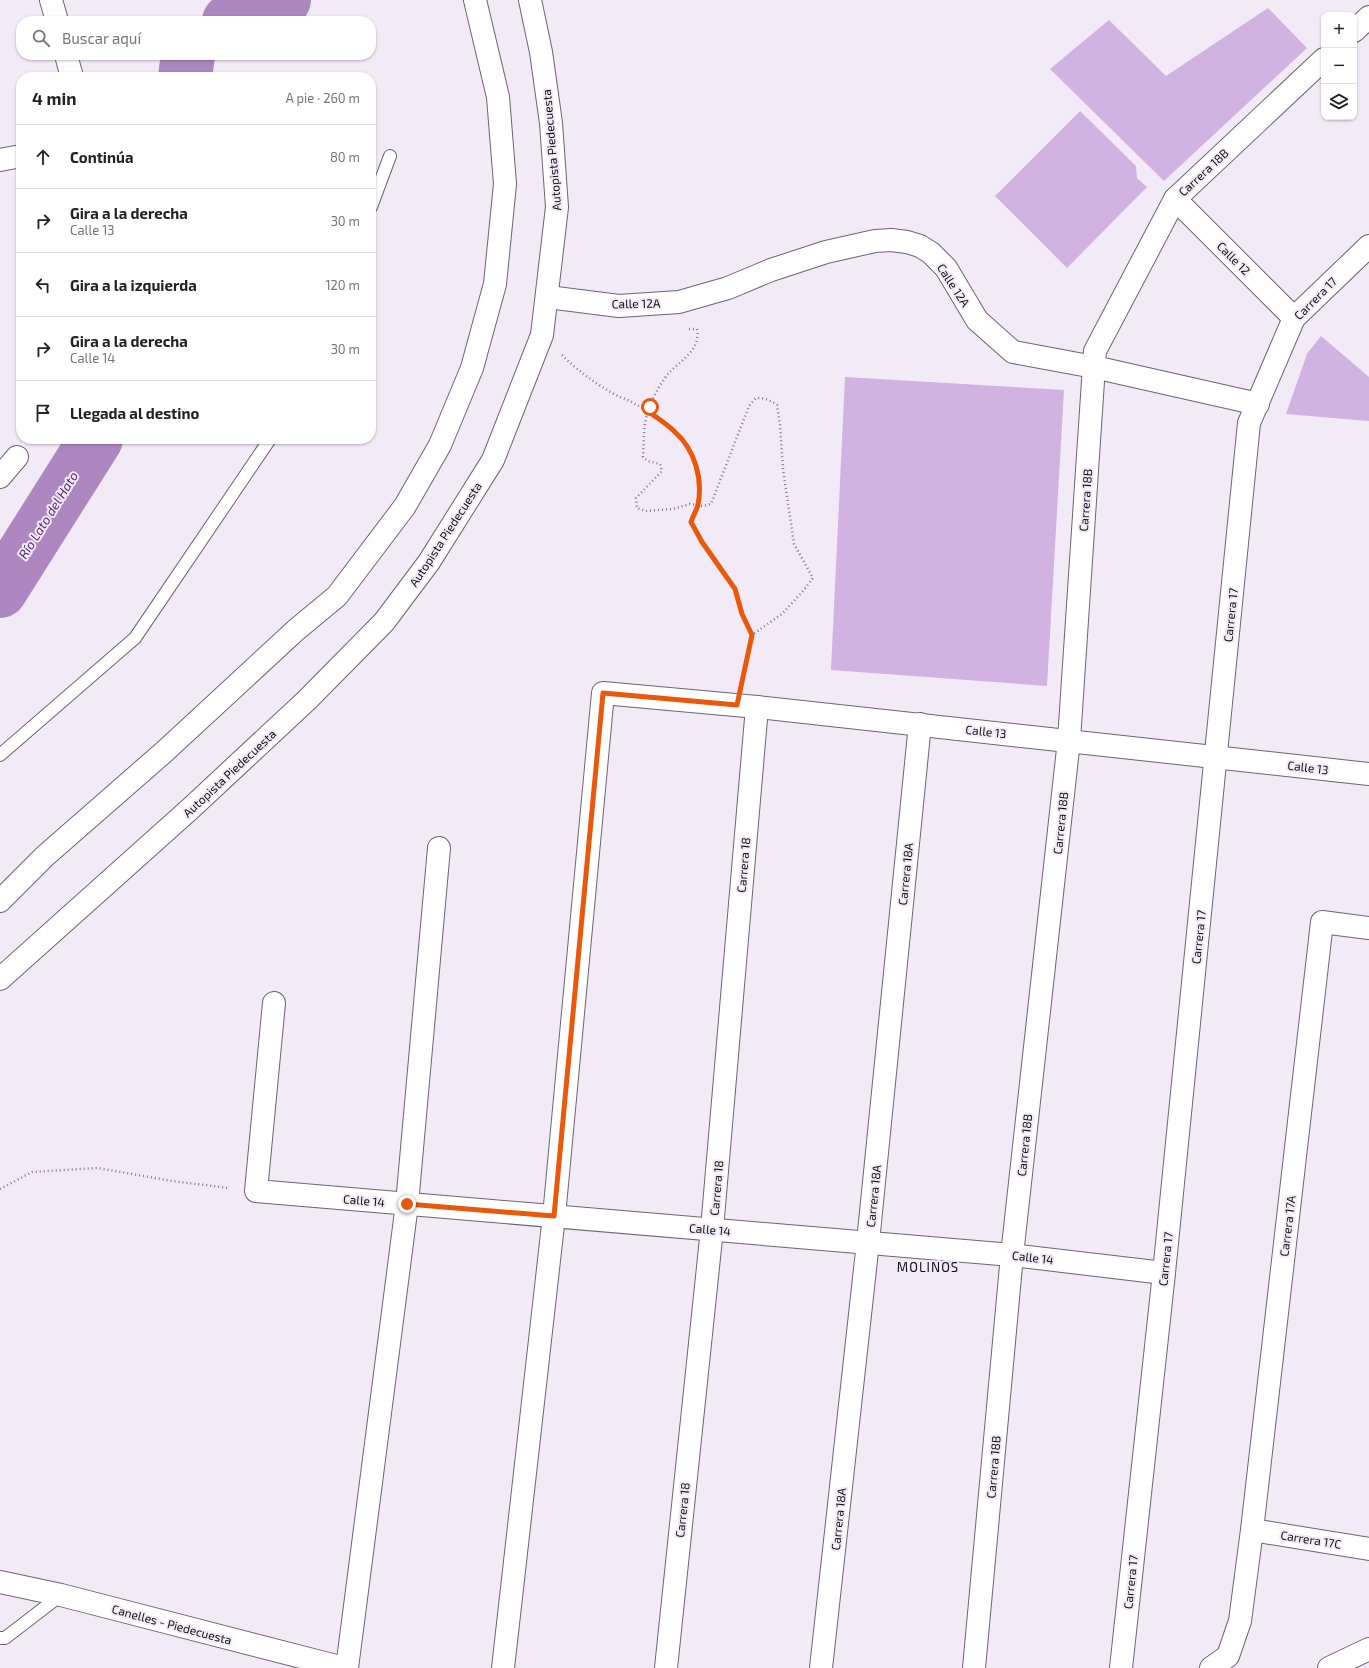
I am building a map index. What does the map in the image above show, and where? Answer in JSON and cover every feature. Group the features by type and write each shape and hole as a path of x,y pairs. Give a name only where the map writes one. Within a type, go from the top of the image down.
{"main road":[{"path":"51,0 55,16"},
{"path":"0,900 45,856 164,752 296,630 337,596 405,506 440,445 472,368 495,284 505,184 498,97 482,23 475,0"},
{"name":"Autopista Piedecuesta","path":"0,979 190,809 301,706 384,622 429,562 493,460 542,335 548,297 557,207 551,123 541,52 530,0"},
{"path":"1357,28 1369,17"},
{"path":"67,60 71,72"},
{"name":"Carrera 18B","path":"974,1668 1012,1255 1069,740 1095,351 1175,198 1321,62"},
{"path":"0,160 16,157"},
{"name":"Calle 12","path":"1175,198 1294,318"},
{"name":"Calle 12A","path":"548,297 619,306 679,302 728,288 771,270 826,252 875,241 899,241 920,246 931,253 946,268 977,320 1013,352 1094,367 1258,404"},
{"name":"Carrera 17","path":"1121,1668 1164,1273 1249,423 1294,318 1369,246"},
{"path":"0,477 17,457"},
{"name":"Calle 13","path":"554,1216 603,693 920,724 1369,774"},
{"name":"Carrera 18","path":"666,1668 712,1229 747,706"},
{"name":"Carrera 18A","path":"821,1668 868,1242 920,724"},
{"path":"347,1668 407,1204 439,848"},
{"name":"Carrera 17A","path":"1211,1668 1228,1656 1240,1621 1252,1530 1322,922 1369,928"},
{"path":"256,1191 274,1003"},
{"name":"Calle 14","path":"256,1191 1012,1255 1164,1273"},
{"path":"503,1668 554,1216"},
{"name":"Carrera 17C","path":"1252,1530 1369,1549"},
{"name":"Canelles - Piedecuesta","path":"0,1582 61,1595 344,1668"},
{"path":"1329,1668 1369,1649"}],"lane":[{"path":"376,194 390,156"},
{"path":"0,754 135,638 267,444"},
{"path":"0,1638 5,1638 61,1595"}],"path":[{"path":"681,329 697,328 698,335 694,347 684,360 669,373 648,411 646,418 643,457 648,461 660,464 662,471 636,498 637,508 646,511 672,509 690,504 711,504 749,406 756,398 763,398 777,405 783,469 794,544 812,578 803,591 782,614 752,635"},
{"path":"542,335 578,371 617,396 648,411 675,432 688,446 696,464 699,484 698,505 691,522 702,542 735,589 742,614 752,635 747,706"},
{"path":"0,1189 32,1172 98,1168 172,1181 256,1191"}],"shaded area":[{"path":"1268,8 1307,48 1164,181 1050,69 1109,20 1166,76"},
{"path":"1080,111 1136,166 1137,178 1147,187 1067,268 995,196"},
{"path":"1321,336 1369,377 1369,421 1286,414 1307,354"},
{"path":"845,377 1064,390 1047,686 831,670"}],"waterway":[{"name":"Río Lato del Hato","path":"242,16 284,0"},
{"name":"Río Lato del Hato","path":"186,72 187,60"},
{"name":"Río Lato del Hato","path":"0,591 93,444"}],"district":[{"name":"MOLINOS","path":"928,1267"}],"route":[{"path":"407,1204 554,1216 603,693 737,705 752,635 742,614 735,589 702,542 691,522 698,505 699,484 696,464 688,446 675,432 648,411 650,407"}]}
